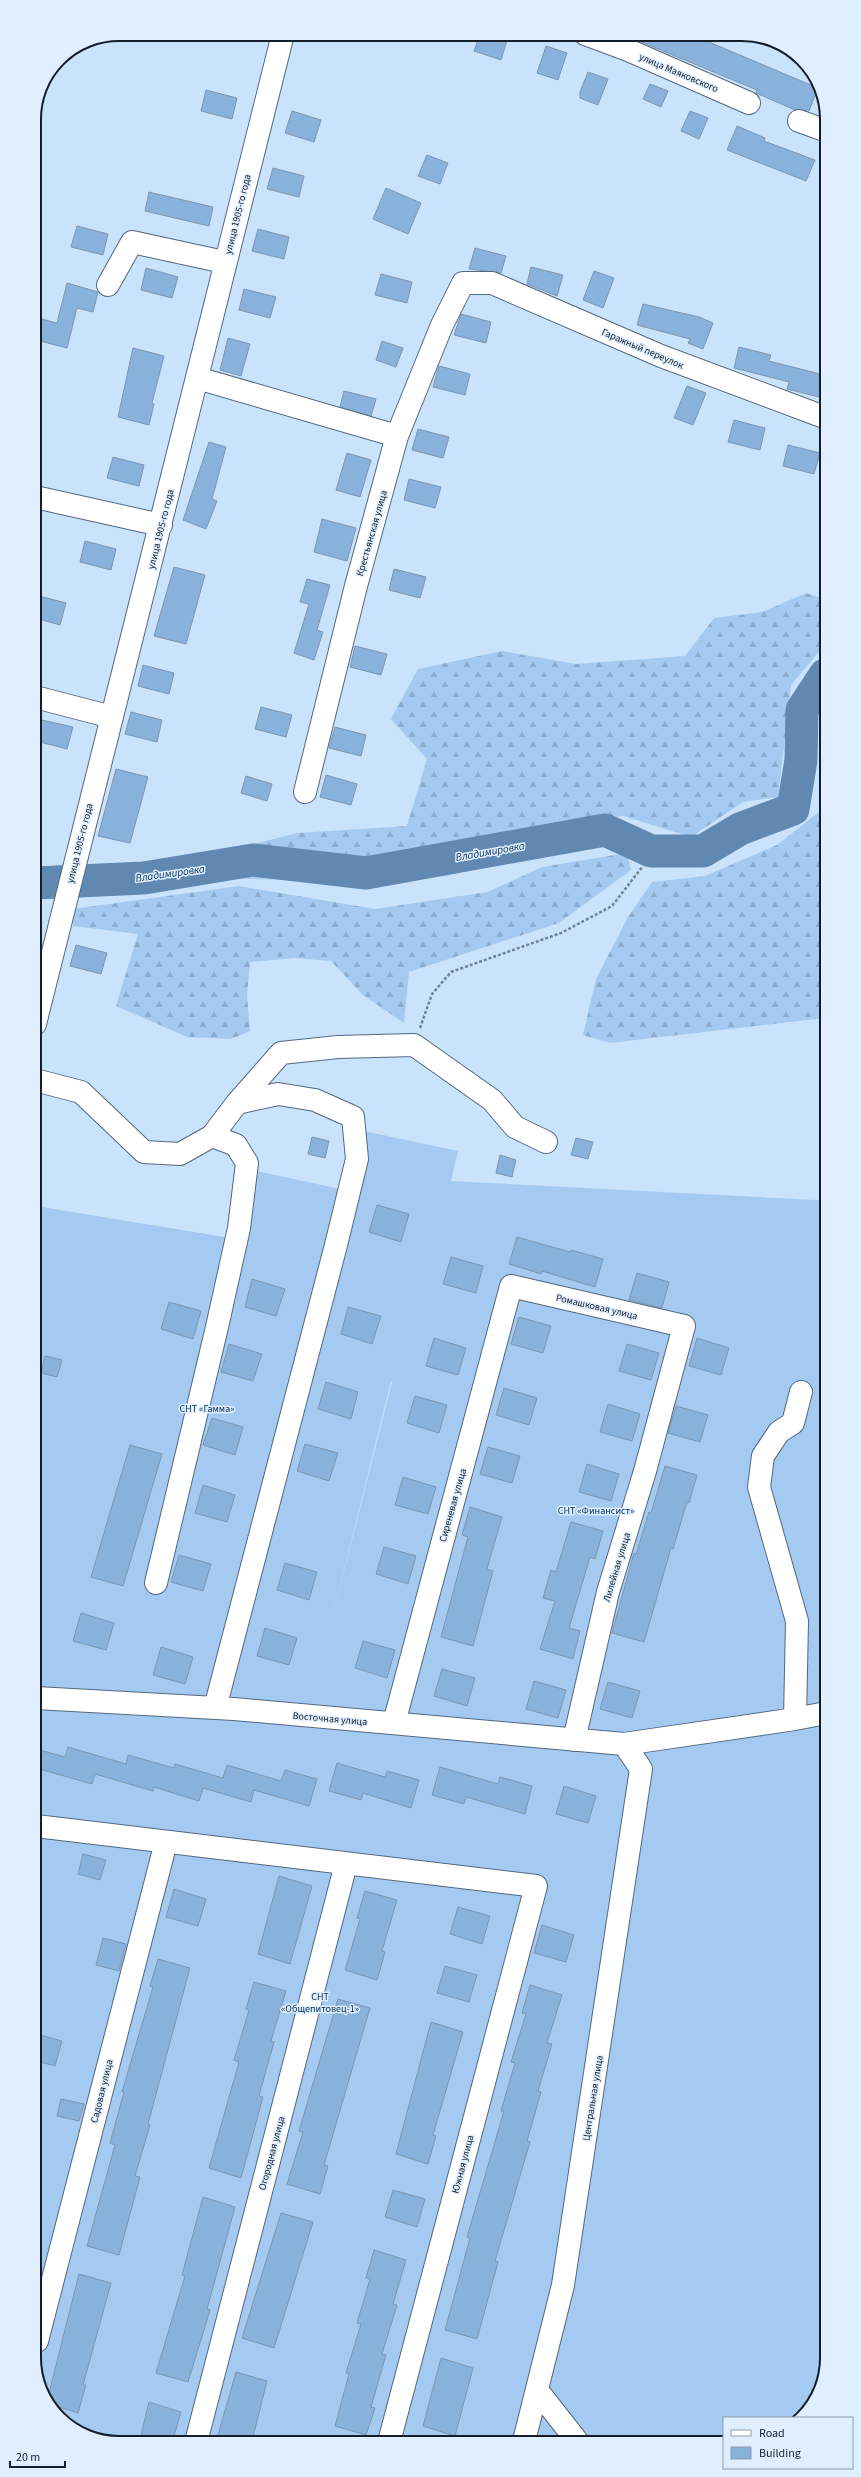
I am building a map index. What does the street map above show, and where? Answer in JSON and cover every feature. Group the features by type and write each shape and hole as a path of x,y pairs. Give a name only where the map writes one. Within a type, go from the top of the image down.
{"street":[{"name":"улица 1905-го года","path":"41,999 77,851 161,525 224,262 281,41"},
{"name":"улица Маяковского","path":"602,41 749,103"},
{"path":"799,121 820,129"},
{"path":"108,285 132,242 224,262"},
{"name":"Гаражный переулок","path":"463,283 492,283 661,356 820,416"},
{"name":"Крестьянская улица","path":"305,792 356,586 397,436 442,325 463,283"},
{"path":"196,378 397,436"},
{"path":"41,498 161,525"},
{"path":"41,699 112,717"},
{"path":"41,1082 82,1092 144,1152 180,1154 212,1136 237,1103 281,1053 338,1047 414,1046 492,1100 515,1127 546,1142"},
{"path":"215,1708 336,1245 357,1159 353,1117 315,1100 278,1094 237,1103"},
{"path":"156,1583 239,1228 248,1163 236,1145 212,1136"},
{"name":"Ромашковая улица","path":"510,1286 684,1326"},
{"name":"Сиреневая улица","path":"394,1723 510,1286"},
{"name":"Лилейная улица","path":"574,1740 608,1592 645,1471 684,1326"},
{"path":"795,1719 796,1621 759,1487 763,1456 779,1432 793,1423 801,1392"},
{"name":"Восточная улица","path":"41,1698 215,1708 624,1744 820,1714"},
{"name":"Центральная улица","path":"525,2436 563,2285 641,1768 624,1744"},
{"path":"41,1827 346,1864"},
{"name":"Садовая улица","path":"41,2326 166,1842"},
{"name":"Южная улица","path":"346,1864 536,1886 391,2436"},
{"name":"Огородная улица","path":"198,2436 346,1864"},
{"path":"537,2390 574,2436"}],"path":[{"path":"414,1046 432,994 451,972 561,933 612,906 643,866"}],"green space":[{"path":"806,593 820,597 820,652 791,685 778,797 743,802 691,837 623,816 555,824 447,876 305,881 229,878 227,851 297,833 407,826 427,759 391,719 418,669 502,651 576,664 685,656 714,618 762,612"},
{"path":"820,811 820,1019 610,1043 583,1035 596,979 628,917 652,882 705,876 777,845"},
{"path":"627,853 631,870 559,923 409,972 404,1023 363,995 331,961 294,958 250,962 247,995 250,1031 231,1039 187,1037 116,1006 138,934 73,926 73,909 239,886 375,909 488,892 542,867"},
{"path":"359,1130 458,1151 451,1181 820,1200 820,2358 816,2383 812,2393 804,2406 793,2417 723,2417 723,2436 114,2436 104,2435 80,2426 71,2420 60,2409 49,2393 45,2383 41,2358 41,1207 243,1240 257,1171 340,1189","holes":["391,1381 392,1382 328,1634"]}],"building":[{"path":"478,41 507,41 501,60 474,51"},
{"path":"639,41 707,41 813,86 816,94 809,111 795,110 756,93 757,90"},
{"path":"546,46 567,53 558,80 537,73"},
{"path":"588,72 608,79 598,105 580,98 580,92"},
{"path":"650,84 668,91 661,107 643,99"},
{"path":"206,90 237,98 232,119 201,111"},
{"path":"292,111 321,120 314,142 285,133"},
{"path":"690,111 708,118 699,139 681,131"},
{"path":"737,126 765,138 764,141 815,160 806,181 727,150"},
{"path":"427,155 448,163 440,184 418,176"},
{"path":"273,168 304,176 299,197 267,189"},
{"path":"386,188 421,203 408,234 373,219"},
{"path":"149,192 213,207 209,226 145,211"},
{"path":"77,226 108,234 103,255 71,247"},
{"path":"258,229 289,237 284,259 252,251"},
{"path":"475,248 506,256 501,273 469,269"},
{"path":"531,267 563,275 557,296 527,284"},
{"path":"146,268 178,277 172,298 141,290"},
{"path":"594,271 614,278 603,308 583,300"},
{"path":"381,274 412,282 407,303 375,295"},
{"path":"67,283 98,292 93,312 77,308 67,348 41,341 42,319 57,323"},
{"path":"244,289 276,297 270,318 239,310"},
{"path":"643,304 699,317 713,323 703,349 688,343 690,339 637,325"},
{"path":"461,314 491,322 486,343 454,335"},
{"path":"228,338 250,344 241,376 220,370"},
{"path":"382,341 403,348 396,367 376,360"},
{"path":"739,347 771,355 769,361 820,374 819,397 787,389 789,382 734,368"},
{"path":"133,348 164,356 152,403 154,404 149,425 118,417"},
{"path":"439,366 470,374 465,395 433,387"},
{"path":"687,386 706,393 693,425 674,418"},
{"path":"344,391 376,399 371,416 340,407"},
{"path":"734,420 765,428 760,450 728,442"},
{"path":"418,429 449,437 443,458 412,450"},
{"path":"209,442 226,447 212,499 217,501 206,529 183,520"},
{"path":"788,445 820,453 814,474 783,466"},
{"path":"347,453 371,460 360,497 336,490"},
{"path":"113,457 144,465 139,486 107,478"},
{"path":"409,479 441,487 435,508 404,500"},
{"path":"322,519 356,528 347,561 314,552"},
{"path":"85,541 116,549 111,570 80,562"},
{"path":"174,567 205,575 186,644 154,636"},
{"path":"394,569 426,577 420,598 389,590"},
{"path":"307,579 330,585 317,630 323,632 314,660 294,653 309,604 300,602"},
{"path":"41,597 66,603 60,625 41,620"},
{"path":"355,646 387,654 381,675 350,667"},
{"path":"143,665 174,673 169,694 138,686"},
{"path":"261,707 292,715 286,737 255,729"},
{"path":"131,712 162,720 157,742 125,734"},
{"path":"42,720 73,727 67,749 41,742"},
{"path":"335,727 366,735 361,756 329,748"},
{"path":"116,769 148,777 130,843 98,836"},
{"path":"326,775 357,784 351,805 320,797"},
{"path":"246,776 272,784 267,801 241,793"},
{"path":"76,945 107,953 101,974 70,966"},
{"path":"312,1137 329,1141 325,1158 308,1154"},
{"path":"576,1138 593,1142 588,1159 571,1155"},
{"path":"500,1155 516,1160 512,1177 496,1173"},
{"path":"377,1205 409,1214 401,1242 369,1232"},
{"path":"517,1237 570,1252 571,1250 603,1259 595,1287 542,1271 541,1274 509,1264"},
{"path":"451,1257 483,1266 476,1293 443,1284"},
{"path":"637,1273 669,1282 662,1308 629,1300"},
{"path":"252,1279 285,1289 276,1316 245,1307"},
{"path":"169,1302 201,1311 193,1339 161,1329"},
{"path":"348,1307 381,1316 372,1344 341,1334"},
{"path":"519,1317 551,1326 543,1353 511,1344"},
{"path":"434,1338 466,1348 458,1375 426,1366"},
{"path":"697,1338 729,1348 721,1375 689,1366"},
{"path":"229,1344 262,1354 253,1381 221,1372"},
{"path":"627,1344 659,1353 651,1380 619,1371"},
{"path":"45,1356 62,1360 57,1377 41,1373"},
{"path":"326,1382 358,1392 351,1419 318,1409"},
{"path":"504,1388 537,1398 529,1425 496,1415"},
{"path":"415,1396 447,1405 439,1433 407,1423"},
{"path":"608,1404 640,1414 632,1441 600,1432"},
{"path":"676,1406 708,1415 700,1442 668,1433"},
{"path":"212,1418 243,1427 235,1455 203,1445"},
{"path":"305,1444 338,1453 329,1481 297,1471"},
{"path":"130,1445 162,1454 123,1586 91,1577"},
{"path":"488,1447 520,1456 512,1483 480,1474"},
{"path":"587,1464 619,1474 611,1501 579,1492"},
{"path":"665,1466 697,1475 673,1549 671,1548 644,1642 612,1633 634,1553 636,1554 649,1512 651,1513"},
{"path":"403,1477 436,1487 428,1514 395,1505"},
{"path":"203,1485 235,1495 227,1522 195,1513"},
{"path":"470,1507 502,1517 487,1569 493,1571 473,1646 441,1637 468,1537 462,1535"},
{"path":"571,1522 603,1531 595,1559 590,1557 569,1628 580,1631 573,1659 540,1649 555,1601 543,1598 551,1570 556,1572"},
{"path":"384,1547 416,1556 408,1584 376,1574"},
{"path":"179,1555 211,1564 203,1591 171,1582"},
{"path":"285,1563 317,1572 309,1600 277,1590"},
{"path":"81,1613 114,1623 106,1650 73,1641"},
{"path":"265,1628 297,1638 289,1665 257,1656"},
{"path":"363,1641 395,1650 387,1678 355,1668"},
{"path":"161,1647 193,1657 185,1684 153,1675"},
{"path":"442,1669 475,1678 467,1706 434,1696"},
{"path":"534,1681 566,1690 558,1718 526,1709"},
{"path":"608,1682 640,1691 632,1718 600,1709"},
{"path":"68,1747 126,1764 128,1755 174,1768 175,1764 223,1778 227,1765 281,1781 285,1770 317,1779 309,1806 254,1790 251,1802 203,1788 199,1801 154,1787 153,1791 95,1774 92,1784 41,1769 41,1750 65,1757"},
{"path":"337,1763 385,1777 387,1771 419,1780 411,1808 363,1793 361,1800 329,1791"},
{"path":"440,1767 498,1784 500,1777 532,1786 525,1814 466,1797 464,1804 432,1795"},
{"path":"564,1786 596,1796 588,1823 556,1814"},
{"path":"83,1854 106,1860 100,1880 78,1874"},
{"path":"279,1876 312,1886 290,1964 258,1954"},
{"path":"174,1889 206,1899 198,1926 166,1917"},
{"path":"365,1891 397,1900 382,1951 385,1952 377,1980 345,1970 360,1919 357,1918"},
{"path":"458,1907 490,1916 482,1944 450,1934"},
{"path":"542,1925 574,1935 566,1962 534,1953"},
{"path":"103,1938 126,1944 119,1971 96,1965"},
{"path":"158,1959 190,1968 148,2124 150,2125 135,2176 140,2177 119,2255 87,2246 115,2145 110,2143 124,2092 122,2092 153,1987 150,1986"},
{"path":"445,1966 477,1975 469,2002 437,1993"},
{"path":"254,1982 286,1991 271,2041 274,2042 259,2096 263,2097 241,2178 209,2168 239,2062 234,2060 249,2010 246,2009"},
{"path":"530,1985 562,1995 547,2043 552,2044 538,2091 541,2092 527,2141 530,2142 495,2261 498,2262 477,2339 445,2330 470,2238 467,2237 504,2111 501,2111 515,2063 511,2062 526,2014 522,2013"},
{"path":"338,1999 370,2008 324,2165 328,2166 320,2194 287,2184 303,2132 299,2131"},
{"path":"431,2022 463,2032 433,2135 436,2136 428,2164 396,2154"},
{"path":"41,2035 62,2041 55,2066 41,2062"},
{"path":"61,2099 84,2104 79,2121 57,2116"},
{"path":"393,2190 425,2199 417,2227 385,2217"},
{"path":"203,2197 235,2207 207,2309 210,2310 188,2382 156,2373 185,2276 182,2275"},
{"path":"281,2213 313,2222 274,2348 242,2338"},
{"path":"374,2250 406,2260 393,2304 397,2305 382,2354 386,2355 371,2407 375,2408 366,2435 335,2426 349,2374 346,2373 361,2324 357,2323 370,2279 366,2278"},
{"path":"79,2274 111,2283 83,2385 86,2385 78,2413 58,2407 49,2393"},
{"path":"441,2358 473,2368 455,2436 423,2426"},
{"path":"236,2372 267,2381 253,2436 218,2436"},
{"path":"149,2402 181,2412 174,2436 141,2436"}],"waterway":[{"name":"Владимировка","path":"41,883 144,878 253,860 366,873 605,830 651,851 703,851 740,829 793,809 801,760 802,710 820,683"}],"park label":[{"name":"СНТ «Гамма»","path":"207,1408"},
{"name":"СНТ «Финансист»","path":"596,1510"},
{"name":"СНТ «Общепитовец-1»","path":"320,2002"}]}
